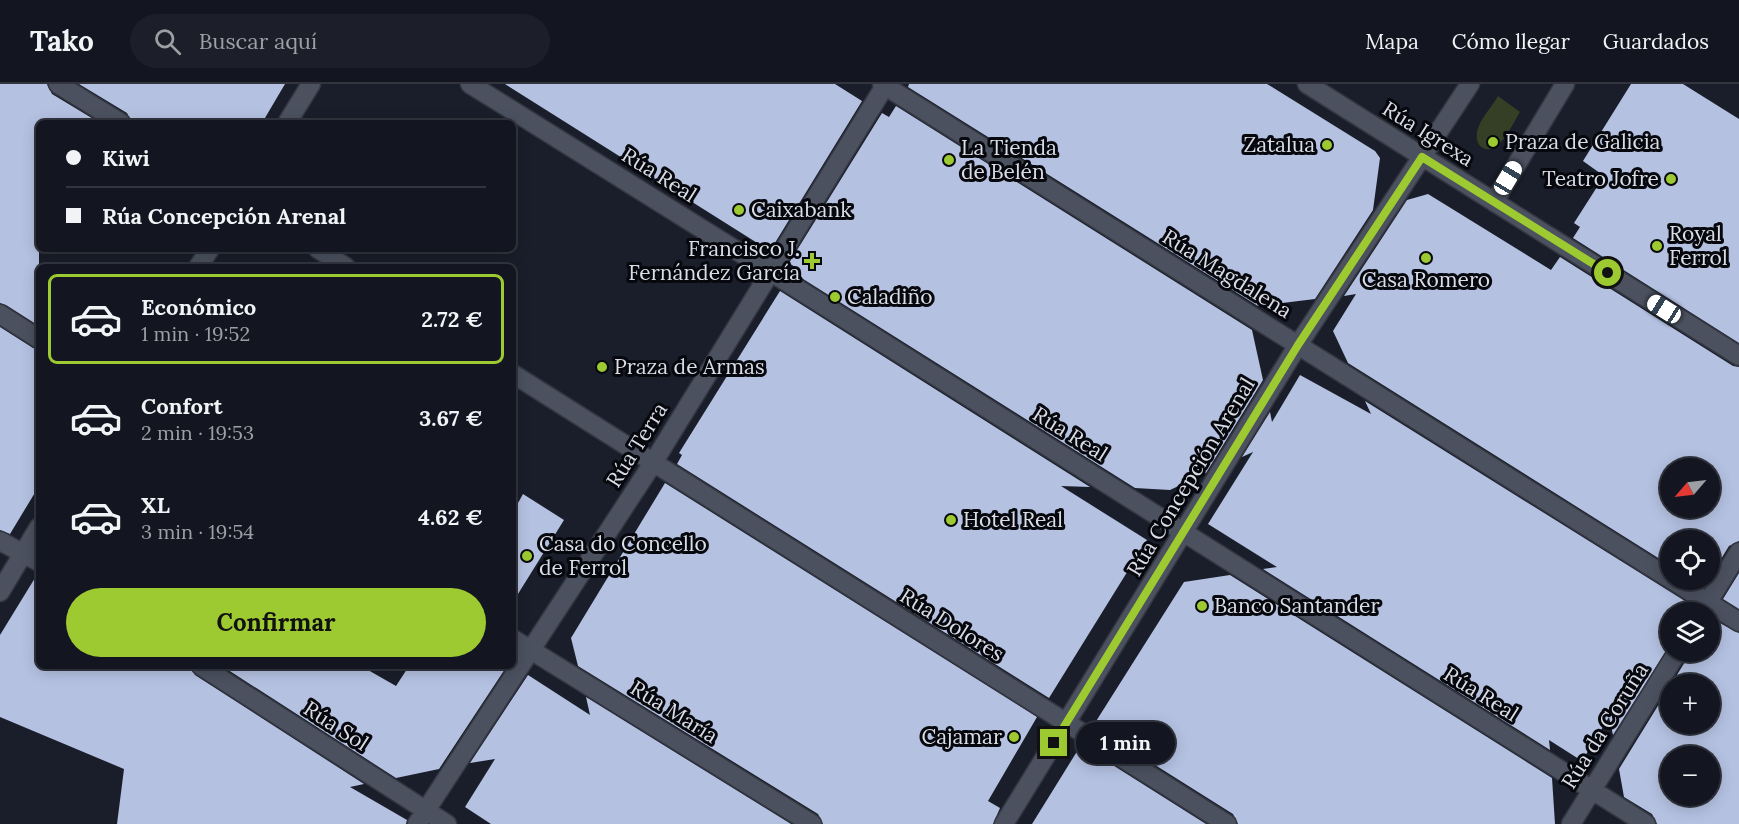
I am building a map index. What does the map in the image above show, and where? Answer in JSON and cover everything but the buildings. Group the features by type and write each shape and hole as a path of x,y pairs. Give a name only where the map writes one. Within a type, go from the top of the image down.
{"street":[{"path":"58,84 116,120"},
{"path":"289,120 311,84"},
{"name":"Rúa Real","path":"470,84 1646,824"},
{"name":"Rúa Igrexa","path":"1307,84 1739,356"},
{"path":"1422,157 1470,84"},
{"path":"1494,202 1565,84"},
{"name":"Rúa Terra","path":"422,817 653,463 884,85"},
{"name":"Rúa Magdalena","path":"884,85 1298,345 1697,602"},
{"name":"Rúa Concepción Arenal","path":"1004,824 1298,345 1422,157"},
{"path":"323,252 341,264"},
{"path":"0,314 36,337"},
{"name":"Rúa Dolores","path":"516,376 1227,824"},
{"path":"0,592 32,558 36,540"},
{"path":"0,541 32,558"},
{"path":"1708,602 1739,552"},
{"name":"Rúa Magdalena","path":"1720,614 1739,622"},
{"name":"Rúa María","path":"516,641 812,824"},
{"name":"Rúa da Coruña","path":"1570,824 1671,662"},
{"name":"Rúa Sol","path":"205,669 422,817 447,824"}],"green space":[{"path":"1498,96 1520,112 1500,143 1489,149 1483,148 1477,141 1478,127"}],"place":[{"name":"Praza de Galicia","path":"1493,142"},
{"name":"Zatalua","path":"1327,145"},
{"name":"La Tienda de Belén","path":"949,160"},
{"name":"Teatro Jofre","path":"1671,179"},
{"name":"Caixabank","path":"739,210"},
{"name":"Royal Ferrol","path":"1657,246"},
{"name":"Casa Romero","path":"1426,258"},
{"name":"Francisco J. Fernández García","path":"812,261"},
{"name":"Caladiño","path":"835,297"},
{"name":"Praza de Armas","path":"602,367"},
{"name":"Hotel Real","path":"951,520"},
{"name":"Casa do Concello de Ferrol","path":"527,556"},
{"name":"Banco Santander","path":"1202,606"},
{"name":"Cajamar","path":"1014,737"}],"route":[{"path":"1054,743 1298,345 1422,157 1608,273"}]}
